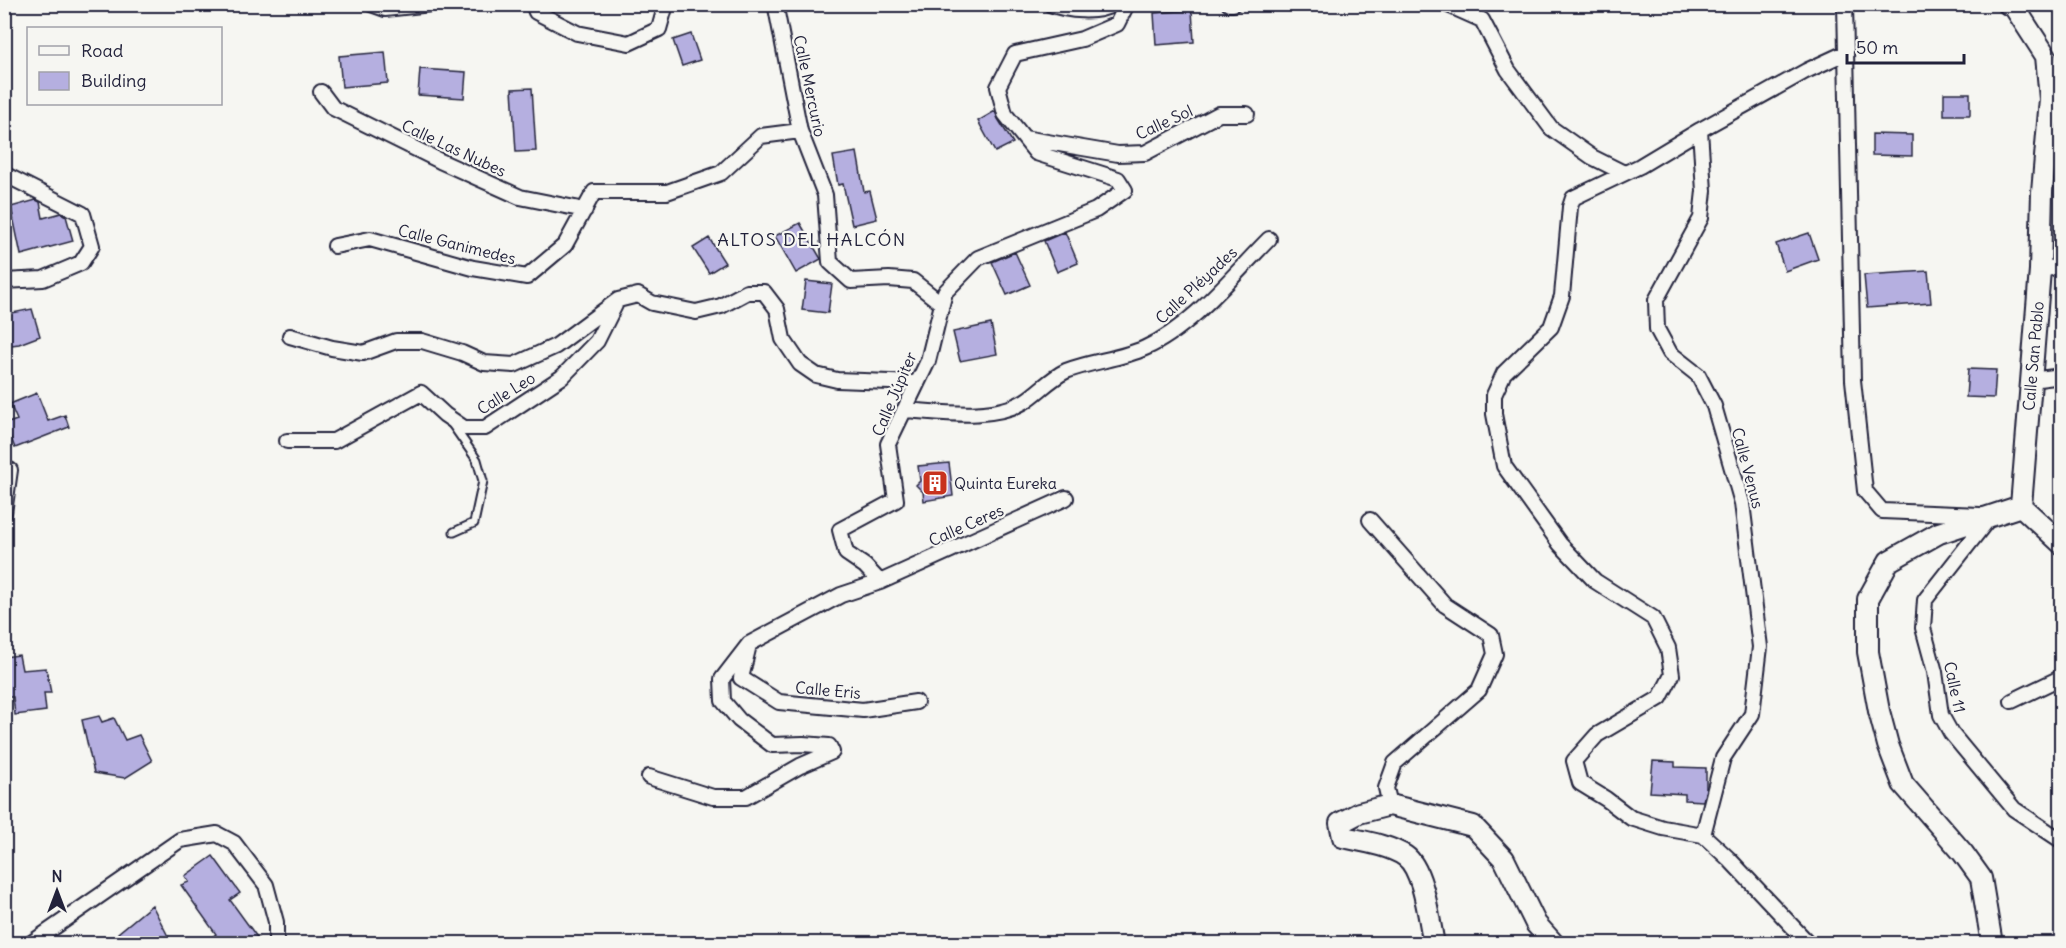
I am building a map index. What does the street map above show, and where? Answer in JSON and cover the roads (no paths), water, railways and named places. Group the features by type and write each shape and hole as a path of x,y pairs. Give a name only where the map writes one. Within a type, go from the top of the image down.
{"street":[{"path":"371,4 385,9 431,4"},
{"path":"532,4 536,12 577,33 629,43 659,29 666,4"},
{"name":"Calle Mercurio","path":"779,4 776,8 800,131 825,195 830,262 851,281 890,279 913,281 942,304"},
{"path":"1050,4 1063,9 1106,9 1114,4"},
{"name":"Calle Júpiter","path":"880,582 865,566 846,553 840,530 896,500 888,444 928,361 945,292 978,258 1096,210 1125,190 1118,179 1036,153 1005,114 998,87 1015,54 1082,39 1117,24 1127,4"},
{"path":"1446,4 1482,20 1509,70 1551,128 1592,157 1624,173"},
{"path":"1845,4 1853,380 1865,491 1882,511 1992,516"},
{"name":"Calle San Pablo","path":"2008,4 2013,5 2046,56 2050,99 2042,192 2040,270 2021,506"},
{"path":"1809,944 1729,859 1703,835 1631,819 1606,799 1580,783 1574,761 1597,735 1660,698 1672,675 1668,648 1653,618 1595,582 1560,544 1504,466 1494,414 1494,395 1504,373 1551,327 1562,297 1570,207 1573,198 1640,166 1806,71 1845,53"},
{"name":"Calle Las Nubes","path":"321,92 333,108 450,165 520,196 585,210"},
{"name":"Calle Sol","path":"1024,138 1118,154 1145,153 1219,114 1247,114"},
{"name":"Calle Venus","path":"1700,130 1704,191 1701,218 1656,300 1657,329 1670,352 1698,375 1714,406 1742,503 1760,647 1752,714 1723,758 1703,835"},
{"name":"Calle Ganimedes","path":"335,246 370,239 473,268 527,277 566,244 594,192 668,192 721,173 761,136 800,131"},
{"path":"4,174 83,214 92,246 81,263 42,279 4,281"},
{"name":"Calle Pléyades","path":"904,410 968,414 1002,410 1024,402 1064,372 1144,348 1169,335 1201,307 1269,239"},
{"path":"2040,270 2061,266"},
{"path":"290,336 332,348 363,353 396,341 422,341 462,353 484,363 514,365 556,346 618,300 638,295 652,303 696,312 721,306 747,292 764,292 777,309 783,339 800,364 816,375 837,380 916,383"},
{"name":"Calle Leo","path":"287,441 334,441 421,393 445,415 464,428 485,428 562,377 597,341 618,300"},
{"path":"2031,380 2061,376"},
{"path":"4,513 10,470"},
{"name":"Calle Ceres","path":"880,582 1066,498"},
{"path":"1992,944 1981,878 1963,853 1904,784 1888,745 1878,711 1868,652 1868,599 1888,561 1939,533 2021,506 2061,544"},
{"name":"Calle 11","path":"1992,516 1925,600 1923,628 1935,672 1941,716 1951,733 2014,809 2061,841"},
{"path":"1370,520 1445,605 1491,636 1495,654 1479,690 1395,763 1386,788 1390,805"},
{"path":"650,777 713,797 746,797 800,766 832,752 829,746 772,745 739,720 723,701 722,679 749,644 841,595 880,582"},
{"name":"Calle Eris","path":"749,644 741,678 779,702 863,711 916,702"},
{"path":"2012,701 2061,677"},
{"path":"1434,944 1421,879 1406,857 1375,844 1343,837 1340,823 1359,813 1390,805 1473,826 1504,859 1536,924 1554,944"},
{"path":"30,944 180,840 218,834 234,843 266,885 276,922 276,944"}],"lane":[{"path":"445,415 477,460 483,481 474,523 454,532"}],"place":[{"name":"Quinta Eureka","path":"935,483"}],"district":[{"name":"ALTOS DEL HALCÓN","path":"812,240"}]}
